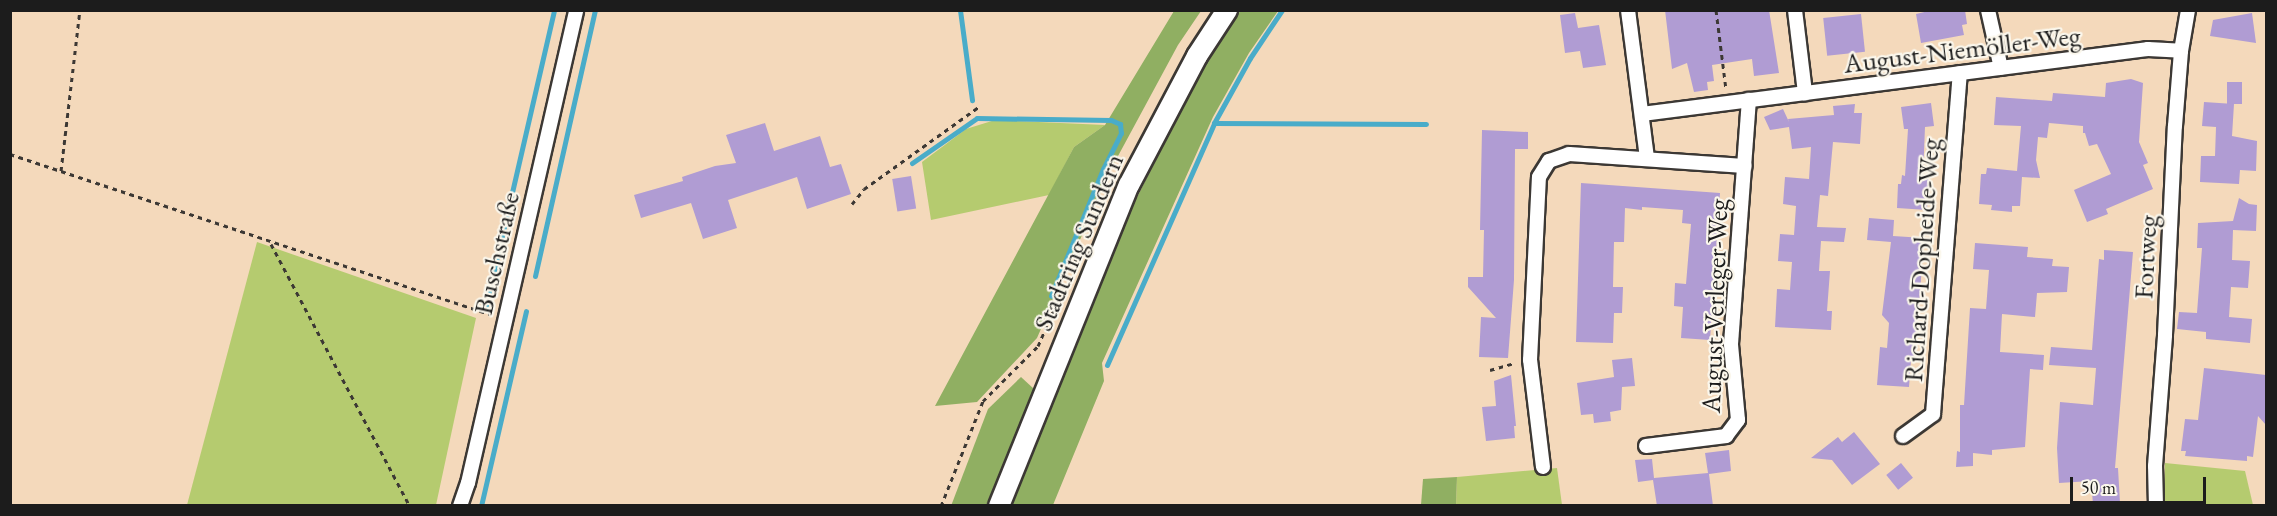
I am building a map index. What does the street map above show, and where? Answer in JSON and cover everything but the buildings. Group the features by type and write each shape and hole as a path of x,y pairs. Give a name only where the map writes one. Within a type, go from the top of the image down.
{"main road":[{"name":"Stadtring Sundern","path":"999,506 1129,185 1197,56 1227,10"}],"street":[{"name":"Buschstraße","path":"460,506 468,483 576,10"},
{"path":"1628,10 1647,159"},
{"path":"1795,10 1805,93"},
{"path":"1988,10 2001,68"},
{"name":"Fortweg","path":"2156,506 2155,466 2181,51 2188,10"},
{"name":"August-Niemöller-Weg","path":"1642,114 2148,50 2181,51"},
{"name":"Richard-Dopheide-Weg","path":"1903,436 1933,414 1960,73"},
{"path":"1543,466 1530,360 1539,177 1550,160 1569,154 1745,166 1749,99"},
{"name":"August-Verleger-Weg","path":"1646,446 1726,436 1738,420 1731,344 1745,166"}],"path":[{"path":"61,171 80,10"},
{"path":"1716,10 1728,102"},
{"path":"852,204 864,189 980,106"},
{"path":"10,154 505,320"},
{"path":"270,242 410,506"},
{"path":"941,506 983,401 1038,346 1084,242"},
{"path":"1490,370 1530,360"}],"green space":[{"path":"1174,11 1201,11 1178,45 1111,169 1037,338 977,402 935,406 1074,147 1105,125"},
{"path":"1240,11 1278,11 1249,53 1213,117 1102,363 1104,381 1053,505 1010,505 1134,203 1202,69"},
{"path":"995,120 1105,125 1074,147 1049,195 931,220 922,162 966,129"},
{"path":"257,242 476,318 436,505 187,505"},
{"path":"1021,377 1034,389 989,505 951,506 988,409"},
{"path":"2165,463 2245,471 2253,505 2164,505"},
{"path":"1557,468 1562,505 1456,506 1457,477"},
{"path":"1457,477 1456,505 1421,505 1423,479"}],"waterway":[{"path":"486,305 554,10"},
{"path":"535,276 595,10"},
{"path":"960,10 972,100"},
{"path":"1107,365 1214,123 1250,58 1282,10"},
{"path":"912,163 977,118 1111,120 1120,124 1121,133 1103,169 1051,296"},
{"path":"1214,123 1426,124"},
{"path":"481,506 526,311"}]}
